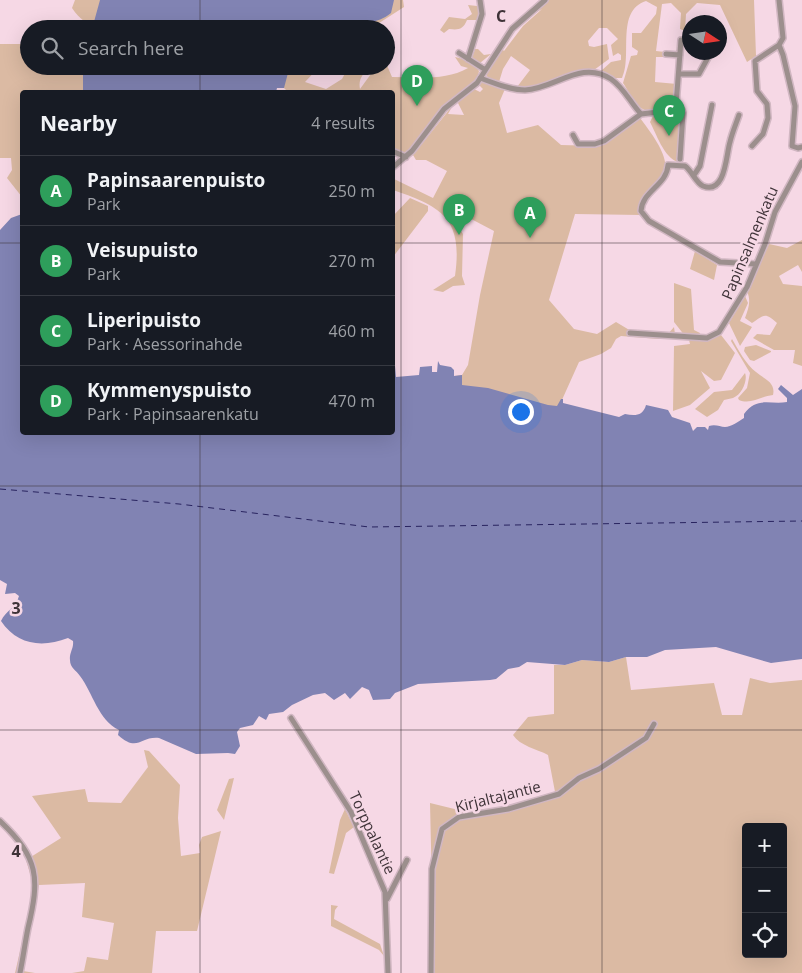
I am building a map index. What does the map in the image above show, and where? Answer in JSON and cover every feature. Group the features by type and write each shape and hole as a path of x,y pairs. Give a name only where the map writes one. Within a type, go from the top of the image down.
{"street":[{"path":"468,59 482,14 480,0"},
{"path":"395,166 406,157 444,109 466,93 480,78 484,69 515,25 545,0"},
{"path":"752,146 764,134 768,118 766,104 757,91 755,61 779,45 784,34 778,0"},
{"path":"674,108 678,102 682,40"},
{"path":"779,45 795,106 792,146 802,147"},
{"path":"459,53 484,69"},
{"path":"666,54 680,55"},
{"path":"680,74 699,74 707,60"},
{"path":"480,78 515,89 527,90 585,72 595,72 619,86 644,114"},
{"path":"694,175 700,166 712,105"},
{"path":"573,135 578,144 599,143 644,114 674,108 682,110 683,113 680,159"},
{"path":"739,115 721,180 718,183 712,187 705,187 684,166 668,165 662,181 643,201 641,211 645,217 720,262 756,264"},
{"path":"395,152 406,157"},
{"name":"Papinsalmenkatu","path":"630,333 706,338 716,335 728,321 747,287 766,241 774,212 802,162"},
{"name":"Torppalantie","path":"292,718 351,812 387,900 388,973"},
{"name":"Kirjaltajantie","path":"431,973 432,869 442,829 459,817 508,809 559,794 579,778 608,763 646,738 654,724"},
{"path":"0,821 26,852 31,862 36,882 36,899 20,973"},
{"path":"387,900 408,860"}],"shaded area":[{"path":"75,0 111,0 105,20 83,20 72,8"},
{"path":"382,0 403,0 404,7 384,20 345,20"},
{"path":"549,0 754,0 756,56 747,62 727,20 727,15 725,15 720,5 697,3 686,15 682,15 682,30 680,29 681,13 671,3 662,4 656,51 665,52 665,57 656,57 655,82 677,84 674,104 668,108 656,111 644,110 636,103 623,83 631,56 637,55 638,51 632,47 632,33 641,33 656,14 657,7 646,1 637,6 631,14 626,35 625,69 622,78 614,78 601,71 611,62 621,60 621,55 618,53 613,56 611,45 618,39 607,28 599,28 588,41 589,46 594,47 607,44 609,59 594,70 579,71 536,86 517,87 530,70 511,56 503,69 499,82 488,78 486,74 511,34 502,49 504,51 523,26 542,9 535,13"},
{"path":"468,5 477,6 479,10 478,20 467,20 462,28 449,29 444,33 440,30 449,17 465,19 472,14"},
{"path":"0,44 20,44 20,75 95,75 93,90 20,90 20,194 7,178 12,170 11,158 0,158"},
{"path":"475,49 478,49 484,55 491,54 480,63 472,58"},
{"path":"455,57 474,65 479,71 478,76 471,85 442,108 409,151 404,154 395,149 395,90 286,90 279,88 282,75 312,75 305,82 326,89 342,79 344,75 362,75 360,79 360,89 370,75 421,78 441,77 468,68 461,66"},
{"path":"483,81 505,89 499,103 507,133 538,125 561,145 599,146 640,118 659,145 664,157 665,170 657,183 642,200 640,207 641,215 575,214 549,300 574,329 597,334 616,322 631,331 668,334 674,327 675,334 659,337 661,338 659,339 621,336 616,339 611,348 579,362 557,411 457,400 454,376 462,375 468,365 480,295 494,231 456,211 453,217 463,234 462,276 465,285 453,286 443,292 433,290 455,276 456,241 452,228 446,218 437,210 395,191 395,179 433,198 447,171 426,160 416,160 413,155 453,105 448,114 464,115 457,101 474,89 480,92 483,89 478,84"},
{"path":"670,113 681,114 678,162 669,156 650,122 653,116"},
{"path":"410,198 428,206 428,211 395,254 395,214"},
{"path":"802,240 802,272 798,265 779,276 783,284 802,286 802,366 793,363 795,350 774,350 753,338 757,334 770,335 777,323 767,316 759,318 752,323 745,318 749,304 747,291 769,244 787,248"},
{"path":"695,251 717,265 714,280 690,269"},
{"path":"674,283 691,289 694,330 700,333 699,336 685,336 674,322"},
{"path":"745,296 748,303 740,321 752,327 740,346 729,323"},
{"path":"721,335 735,353 721,380 714,381 701,371 710,388 690,405 673,411 674,346 690,344 689,340 681,339 709,339"},
{"path":"732,339 742,357 752,369 769,381 773,387 773,395 752,401 739,400 738,398 747,388 750,373 731,341"},
{"path":"756,345 771,352 754,361 750,360 744,351 745,347"},
{"path":"745,373 746,379 742,391 733,398 724,400 718,410 707,417 695,409 714,392 732,390"},
{"path":"626,657 631,690 714,683 722,715 742,715 750,678 770,683 802,680 802,973 434,973 430,803 479,815 556,797 548,755 524,745 513,735 528,717 554,714 554,665 565,665 582,660 609,662"},
{"path":"144,750 149,751 180,785 178,818 181,856 200,853 199,845 202,837 221,831 197,931 156,931 152,973 72,973 84,971 87,957 108,960 114,923 82,917 85,883 39,885 23,971 35,973 15,973 32,899 32,880 26,860 61,838 32,796 85,789 88,802 121,803 148,767"},
{"path":"234,778 224,820 217,810 229,779"},
{"path":"345,809 354,827 346,833 334,874 329,873 340,820"},
{"path":"331,905 338,906 335,910 334,919 380,944 384,956 379,950 331,926"}],"water":[{"path":"100,0 394,0 391,13 378,20 94,20"},
{"path":"83,75 287,75 284,88 277,88 276,90 83,90"},
{"path":"20,215 20,435 395,435 395,366 396,377 419,375 420,367 432,366 432,372 437,372 438,361 440,365 451,367 454,370 454,376 462,375 462,385 488,388 548,405 557,406 561,399 563,399 563,403 619,417 625,414 641,413 646,405 668,410 672,417 690,423 693,431 697,427 705,427 708,430 711,425 727,427 732,425 744,418 744,414 749,408 759,403 787,402 787,398 778,389 781,385 793,395 802,389 802,659 771,663 716,647 665,650 647,657 626,657 609,662 582,660 565,665 527,662 519,667 508,669 496,679 418,684 395,693 390,699 373,700 369,690 362,687 350,699 345,693 334,700 325,693 313,695 292,705 283,712 269,714 266,720 259,716 253,725 240,728 237,732 240,746 235,754 196,754 159,738 130,743 118,735 119,730 106,720 85,683 71,665 70,657 73,641 68,638 49,643 22,640 7,629 1,621 16,603 19,596 15,593 5,594 7,584 0,580 0,230 11,218"}],"ferry route":[{"path":"0,489 179,504 369,527 802,521"}],"place":[{"name":"Kymmenyspuisto","path":"417,106"},
{"name":"Liperipuisto","path":"669,136"},
{"name":"Veisupuisto","path":"459,235"},
{"name":"Papinsaarenpuisto","path":"530,238"}]}
